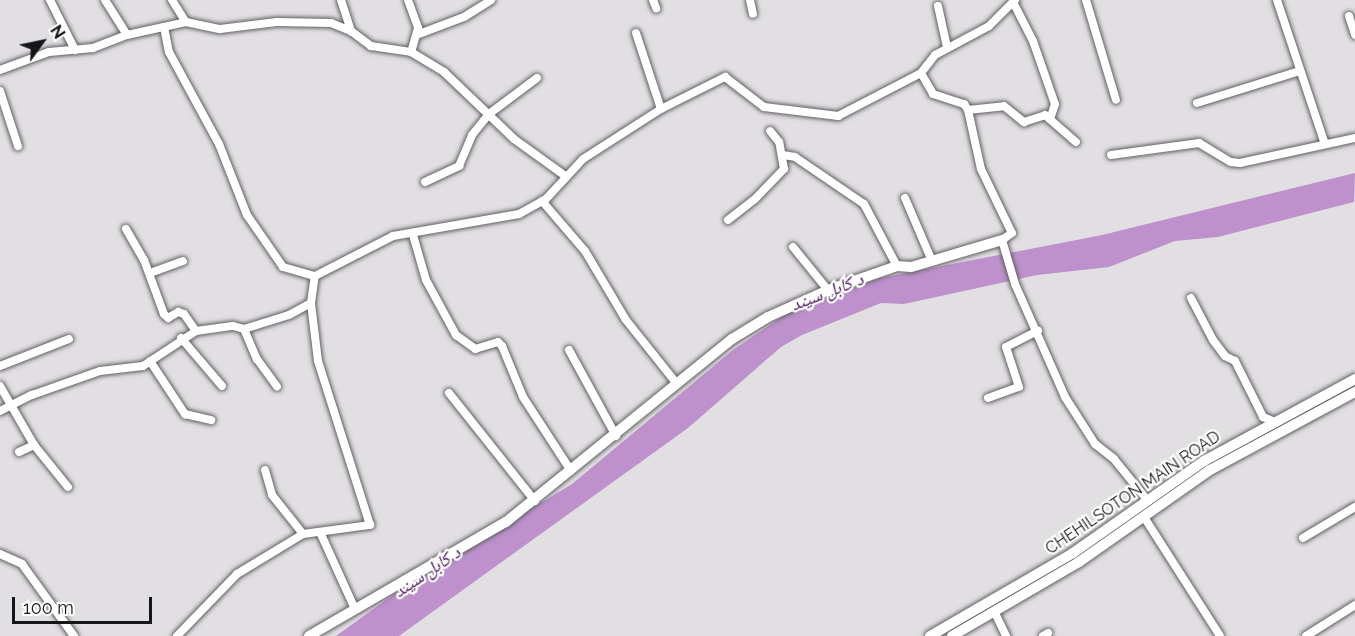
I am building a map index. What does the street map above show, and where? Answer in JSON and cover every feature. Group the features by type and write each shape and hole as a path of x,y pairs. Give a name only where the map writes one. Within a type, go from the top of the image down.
{"main road":[{"path":"309,636 354,607 506,522 535,501 732,339 828,290 897,266 911,267 1004,244"},
{"name":"CHEHILSOTON MAIN ROAD","path":"930,636 1073,553 1204,460 1355,379"},
{"name":"CHEHILSOTON MAIN ROAD","path":"952,636 1079,562 1210,470 1355,392"}],"street":[{"path":"50,0 75,50"},
{"path":"105,0 127,35"},
{"path":"172,0 186,22"},
{"path":"341,0 351,31"},
{"path":"408,0 418,34 411,52"},
{"path":"418,34 464,17 490,0"},
{"path":"750,0 753,14"},
{"path":"1086,0 1116,100"},
{"path":"1276,0 1325,144"},
{"path":"164,27 170,52 219,144 247,215 283,267 315,276 393,236 413,235 499,220 542,201 564,175 583,159 661,110 725,77 764,107 828,118 872,101 921,73 947,47 989,26 1014,1 1033,41 1055,104 1050,120"},
{"path":"938,6 947,47"},
{"path":"1349,16 1355,35"},
{"path":"0,70 49,52 93,48 127,35 186,22 220,28 331,23 351,31 371,46 411,52 444,72 514,139 564,175"},
{"path":"636,33 661,110"},
{"path":"1197,103 1300,71"},
{"path":"921,73 933,94 964,104 968,110 981,169 1012,233 1004,244 1015,284 1038,331 1065,397 1095,444 1114,459 1148,501"},
{"path":"425,182 459,166 472,135 489,114 537,78"},
{"path":"0,91 18,146"},
{"path":"968,110 1004,106 1024,122 1045,116 1076,142"},
{"path":"728,220 784,169 783,155 770,131"},
{"path":"1111,155 1199,143 1232,162 1240,163 1355,138"},
{"path":"783,155 795,157 864,204 897,266"},
{"path":"905,198 932,261"},
{"path":"542,201 585,251 626,320 677,384"},
{"path":"126,229 150,273 164,314 168,318 178,312 184,314 196,331"},
{"path":"413,235 426,280 456,335 475,348 498,342 502,346 523,397 571,471"},
{"path":"793,247 828,290"},
{"path":"150,273 183,261"},
{"path":"177,636 237,574 303,534 364,528 370,519 318,361 311,303 315,276"},
{"path":"1191,298 1213,340 1225,356 1235,361 1263,417 1273,421"},
{"path":"0,411 32,394 100,371 132,370 150,362 181,338 196,331 244,329 289,315 311,303"},
{"path":"244,329 257,359 277,387"},
{"path":"988,398 1019,387 1006,347 1038,331"},
{"path":"181,338 222,387"},
{"path":"0,366 69,339"},
{"path":"569,350 616,435"},
{"path":"150,362 185,414 211,420"},
{"path":"0,386 9,407 34,445 68,487"},
{"path":"449,393 535,501"},
{"path":"19,452 34,445"},
{"path":"265,470 272,495 303,534"},
{"path":"1303,538 1355,507"},
{"path":"1144,517 1220,636"},
{"path":"320,532 354,607"},
{"path":"0,554 22,564 74,636"},
{"path":"1306,636 1355,605"},
{"path":"994,611 1006,636"}],"water":[{"name":"د کابل سيند","path":"1355,173 1354,202 1218,237 1175,241 1109,267 1037,275 904,304 881,303 802,335 781,347 688,428 399,636 336,636 415,579 572,484 733,350 786,314 880,278 1102,235"}]}
